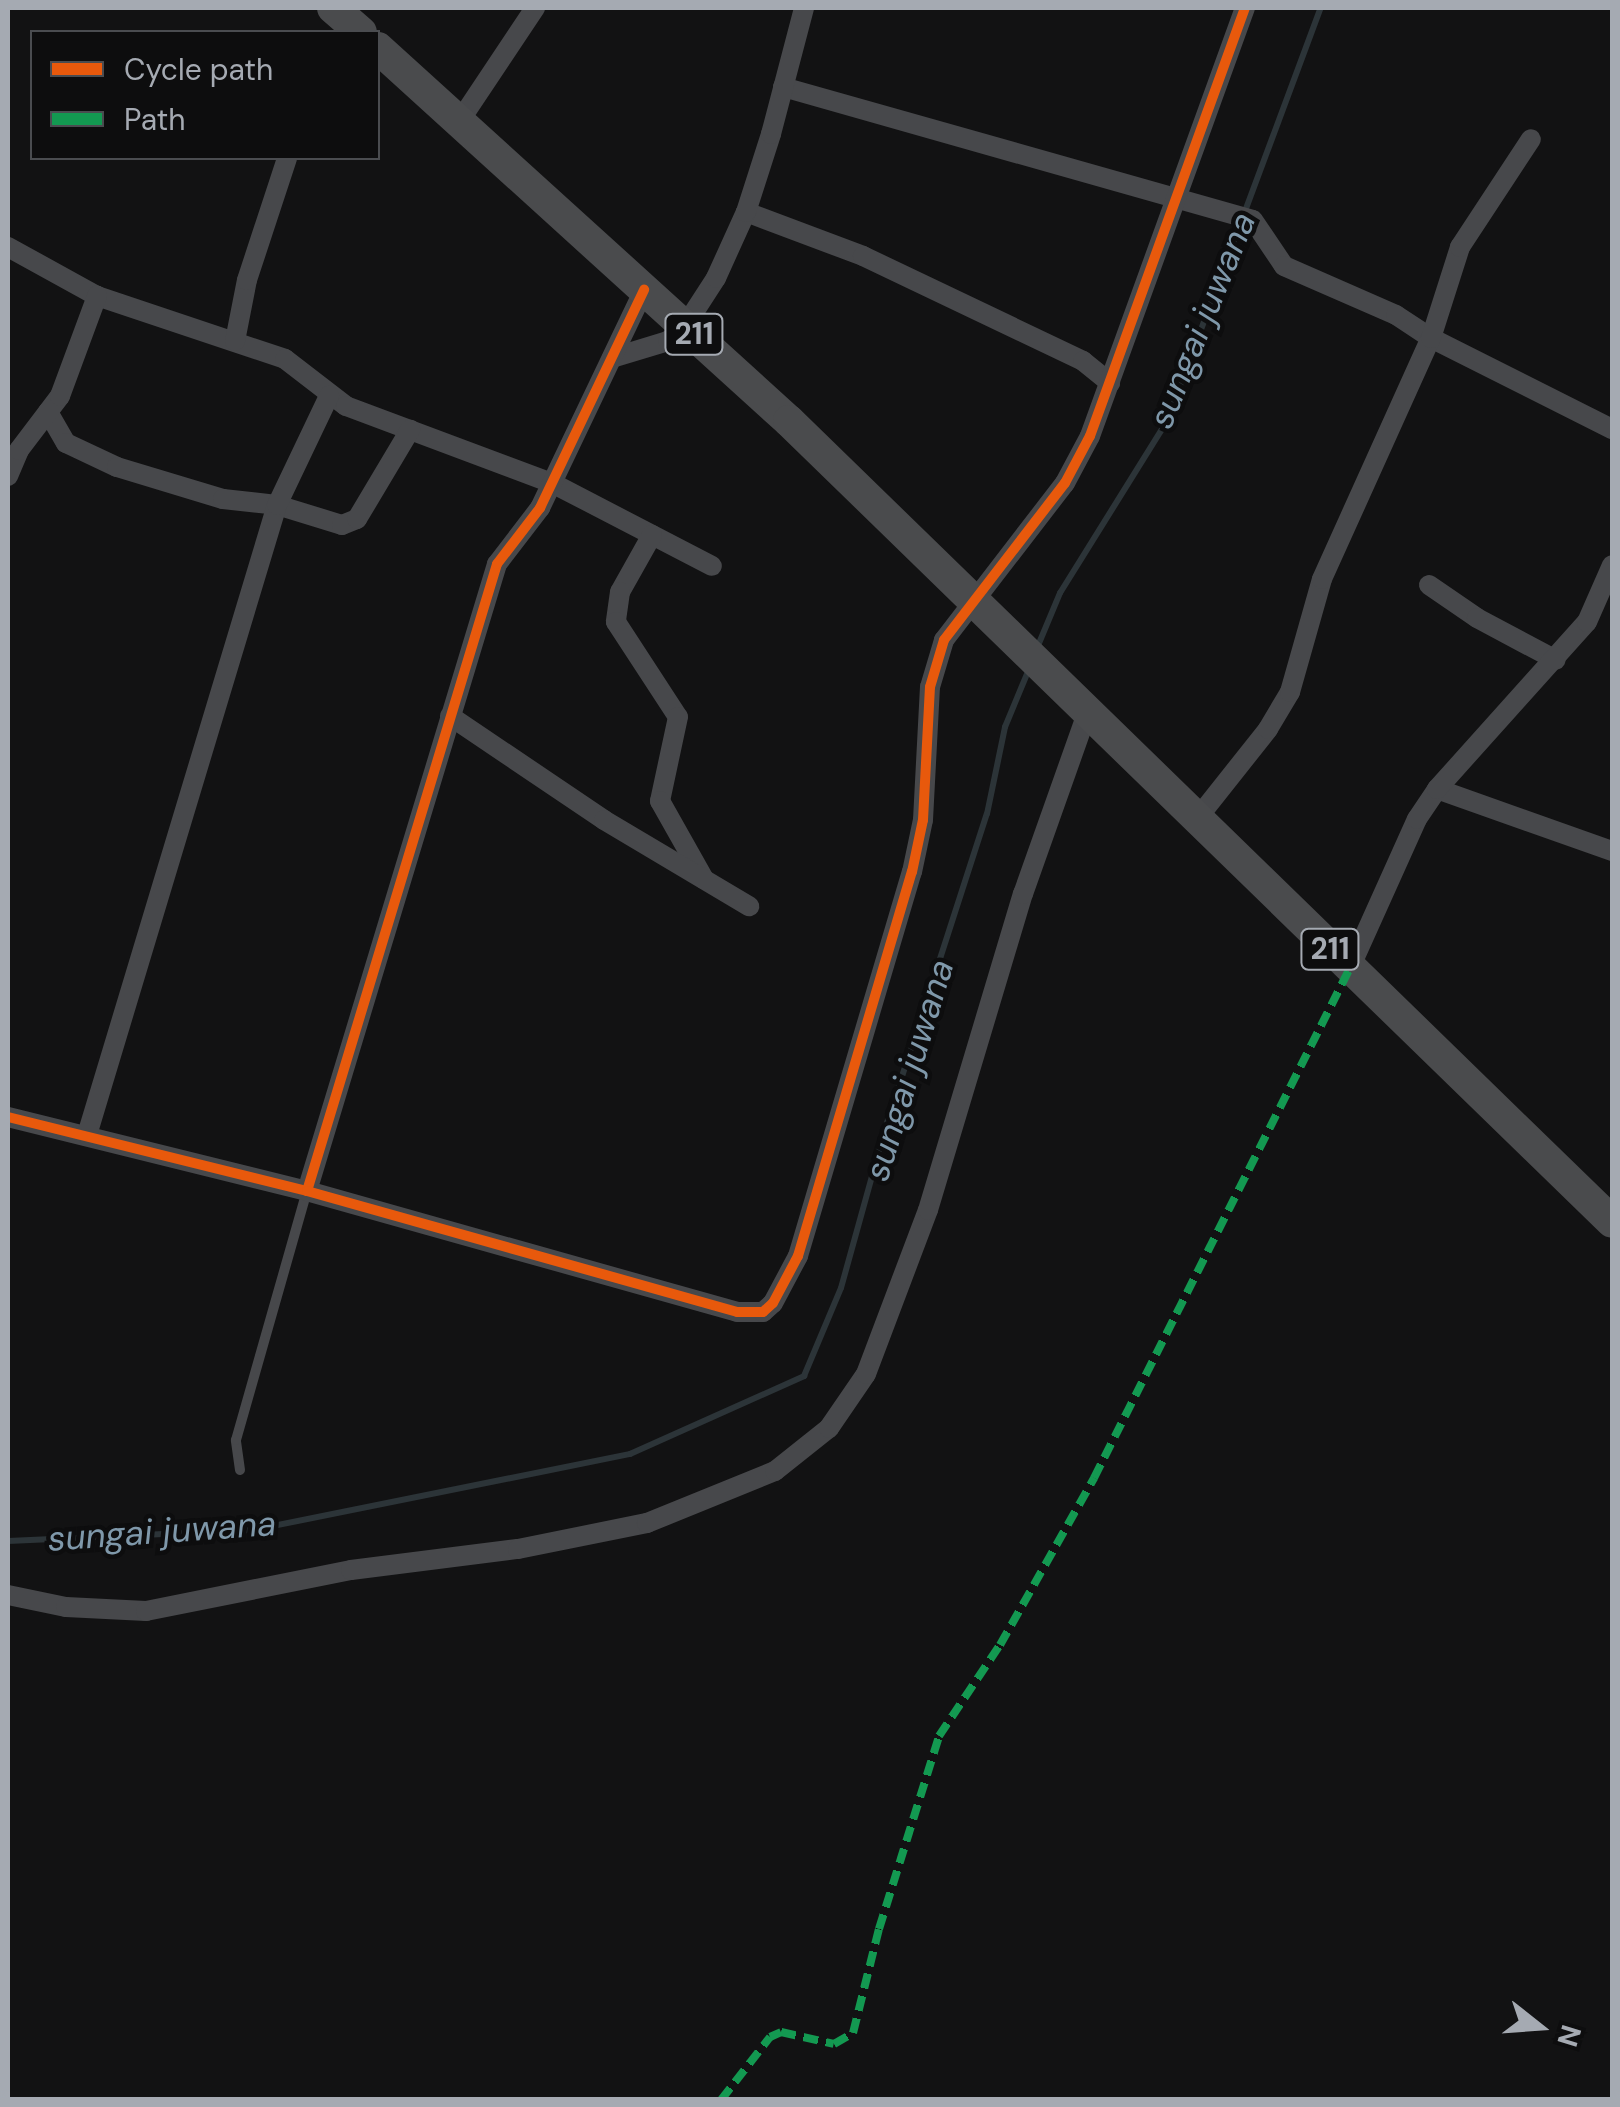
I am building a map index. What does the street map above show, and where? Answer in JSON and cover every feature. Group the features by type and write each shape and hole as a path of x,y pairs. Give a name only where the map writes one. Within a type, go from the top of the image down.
{"main road":[{"path":"333,8 358,30"},
{"name":"211","path":"380,50 789,421 1612,1222"}],"street":[{"path":"459,122 535,8"},
{"path":"612,358 656,348 684,326 716,278 746,212 804,8"},
{"path":"8,1117 307,1191 737,1312 763,1312 774,1304 798,1256 912,872 923,820 925,728 937,659 954,622 1065,483 1110,384 1174,194 1245,8"},
{"path":"783,86 1174,194 1253,220 1284,266 1396,316 1612,428"},
{"path":"1196,820 1268,729 1290,692 1322,579 1432,338 1460,247 1531,138"},
{"path":"234,341 247,280 286,160"},
{"path":"746,212 863,256 1083,361 1110,384"},
{"path":"8,247 98,296 285,359 329,396 552,484 712,566"},
{"path":"307,1191 497,564 529,524 552,484 644,290"},
{"path":"8,476 13,447 60,396 98,296"},
{"path":"87,1135 277,504 329,396"},
{"path":"48,412 66,444 118,467 224,499 277,504 327,523 350,524 410,430"},
{"path":"652,535 620,592 616,622 678,717 660,801 704,879"},
{"path":"1350,968 1398,855 1437,788 1588,622 1612,568"},
{"path":"1429,585 1476,618 1556,660"},
{"path":"8,1595 66,1607 146,1611 350,1570 518,1548 647,1522 775,1471 830,1428 866,1374 928,1210 1023,894 1087,713"},
{"path":"450,716 604,820 749,906"},
{"path":"1437,788 1612,851"}],"lane":[{"path":"240,1470 236,1440 307,1191"}],"waterway":[{"name":"sungai juwana","path":"1037,648 1060,593 1167,421 1321,8"},
{"name":"sungai juwana","path":"8,1541 253,1530 630,1454 804,1376 841,1288 885,1129 987,814 1005,727 1029,669"}],"marked path":[{"path":"721,2100 770,2037 781,2032 834,2044 853,2033 879,1929 939,1736 1000,1645 1094,1478 1350,968"}],"cycle path":[{"path":"307,1191 737,1312 763,1312 773,1303 798,1256 912,872 923,820 930,687 944,640 1065,483 1090,436 1245,8"},
{"path":"8,1117 307,1191 497,564 540,508 644,290"}]}
